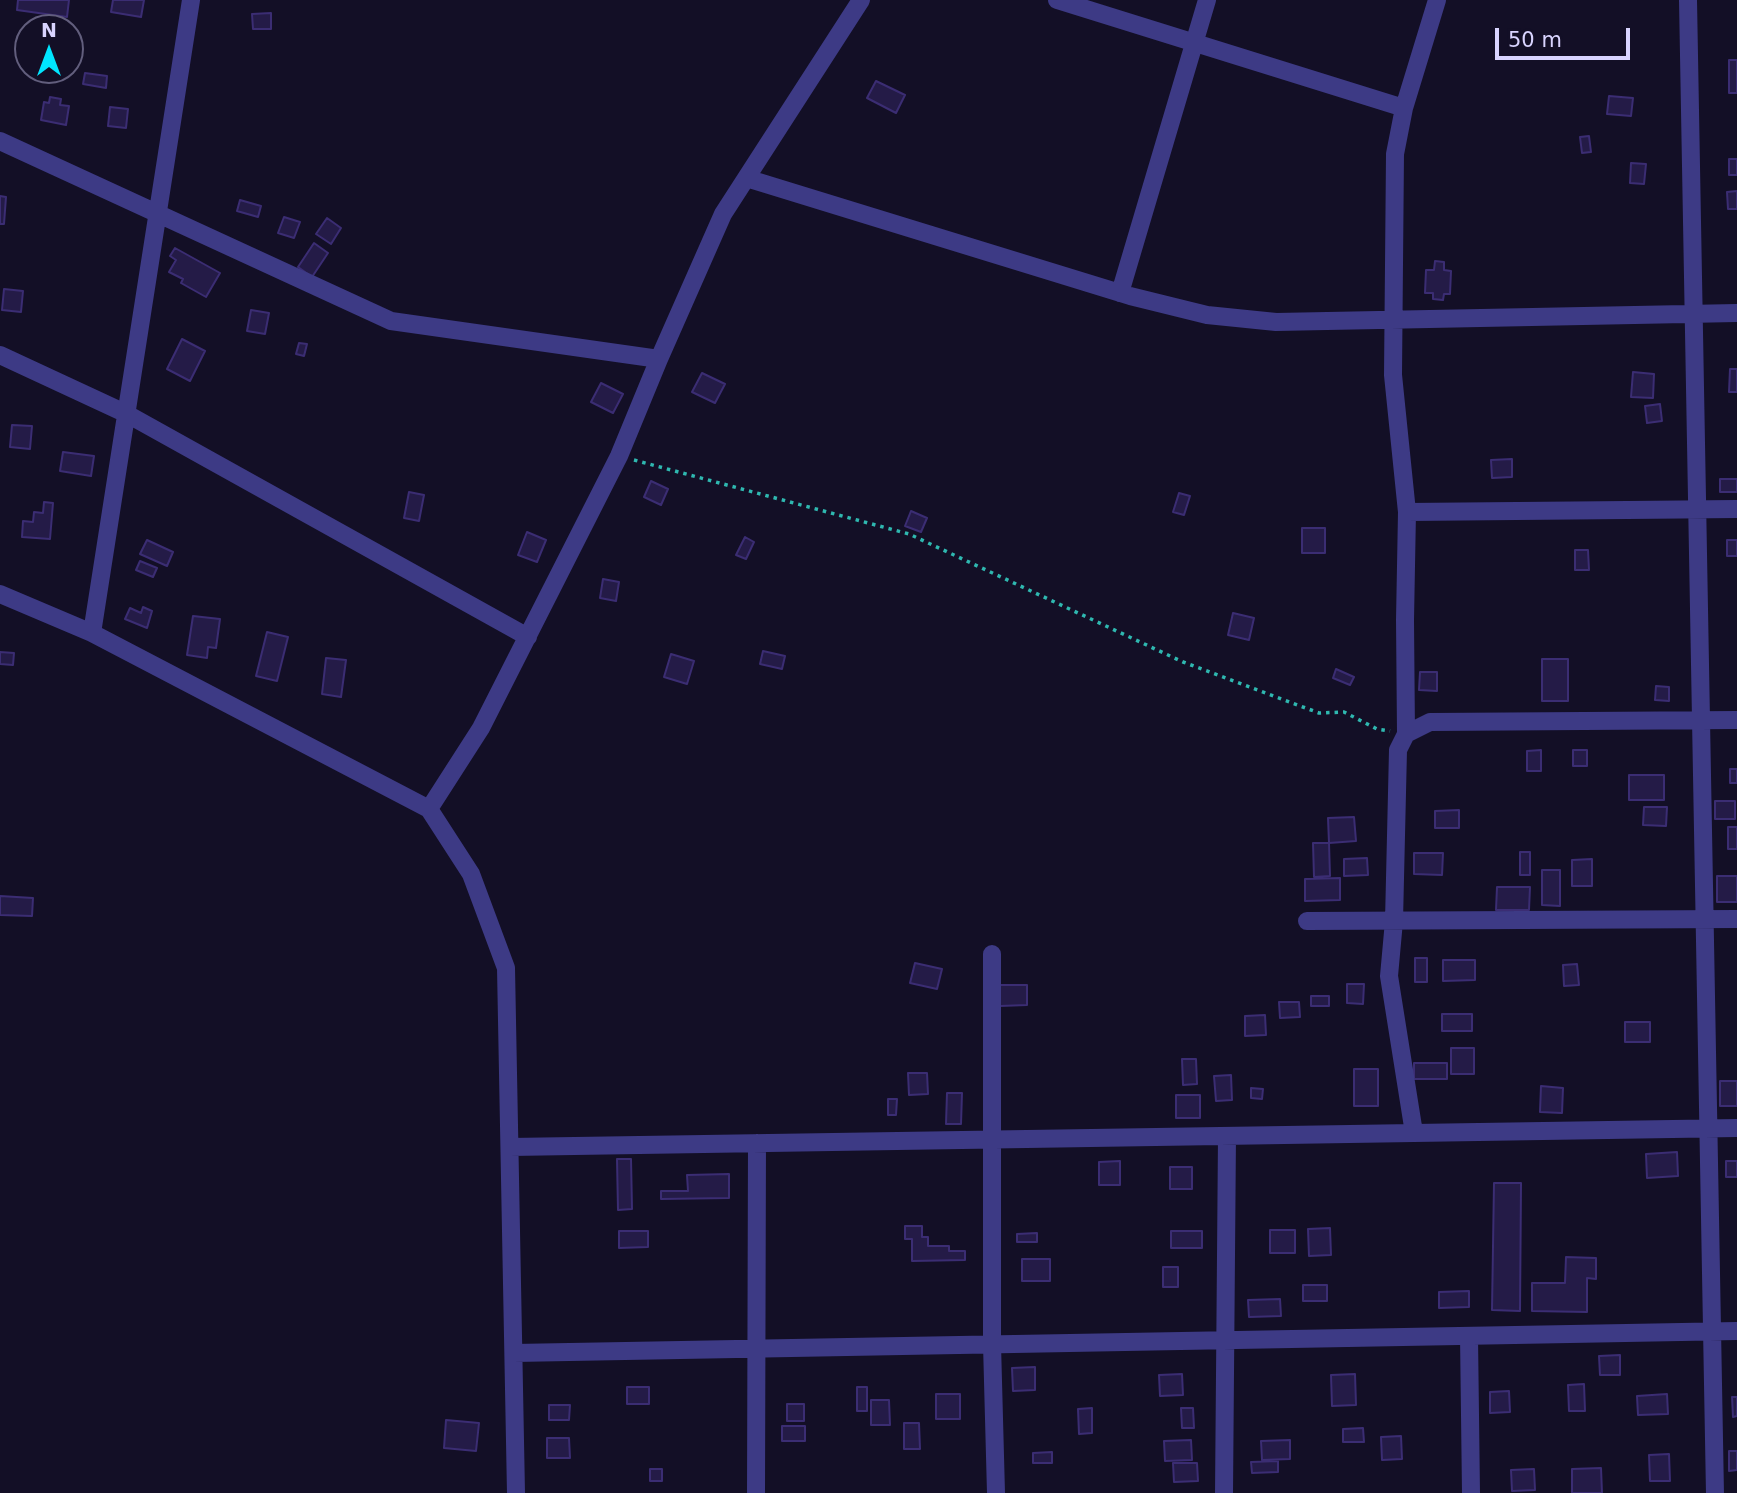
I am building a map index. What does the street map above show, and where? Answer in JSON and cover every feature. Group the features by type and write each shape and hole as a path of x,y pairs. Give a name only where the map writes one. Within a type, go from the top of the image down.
{"street":[{"path":"92,633 191,0"},
{"path":"429,809 481,728 619,456 723,214 861,0"},
{"path":"1057,0 1404,108"},
{"path":"1120,293 1207,0"},
{"path":"1414,1133 1389,976 1394,921 1398,750 1406,734 1407,512 1393,374 1395,154 1404,108 1437,0"},
{"path":"1688,0 1715,1493"},
{"path":"0,141 391,321 659,359"},
{"path":"746,178 1120,293 1207,315 1276,322 1737,313"},
{"path":"0,355 127,414 528,636"},
{"path":"1407,512 1737,509"},
{"path":"0,594 92,633 429,809 471,874 506,968 516,1493"},
{"path":"1406,734 1430,722 1737,720"},
{"path":"1307,921 1737,919"},
{"path":"992,954 992,1344 996,1493"},
{"path":"510,1147 1737,1128"},
{"path":"1224,1493 1227,1136"},
{"path":"756,1493 757,1143"},
{"path":"514,1353 1737,1331"},
{"path":"1469,1336 1471,1493"}],"path":[{"path":"619,456 909,534 1183,662 1319,713 1344,712 1377,729 1406,734"}],"building":[{"path":"18,0 69,0 67,14 17,10"},
{"path":"113,0 144,0 141,17 111,12"},
{"path":"271,13 271,29 253,29 252,14"},
{"path":"1729,60 1737,60 1737,93 1729,93"},
{"path":"85,73 107,76 106,88 83,84"},
{"path":"876,81 905,95 896,113 867,98"},
{"path":"1609,96 1633,98 1631,116 1607,114"},
{"path":"50,97 61,99 60,105 69,106 66,125 41,120 44,102 49,103"},
{"path":"110,107 128,109 126,128 108,126"},
{"path":"1589,136 1591,152 1582,153 1580,137"},
{"path":"1729,159 1737,159 1737,175 1729,175"},
{"path":"1631,163 1646,164 1644,184 1630,183"},
{"path":"1737,191 1737,209 1728,209 1727,192"},
{"path":"0,196 6,197 4,224 0,224"},
{"path":"240,200 261,206 258,217 237,211"},
{"path":"284,217 300,222 294,238 278,233"},
{"path":"327,218 341,228 331,244 316,234"},
{"path":"314,243 328,253 312,277 298,267"},
{"path":"175,248 220,273 206,297 181,283 183,279 169,272 176,260 170,256"},
{"path":"1435,261 1444,262 1444,270 1451,271 1450,294 1444,294 1443,300 1433,299 1433,293 1425,293 1426,270 1434,270"},
{"path":"4,289 23,291 21,312 2,310"},
{"path":"251,310 269,313 265,334 247,331"},
{"path":"182,339 205,351 190,381 167,369"},
{"path":"299,343 307,344 304,356 296,354"},
{"path":"1730,369 1737,369 1737,392 1729,392"},
{"path":"1633,372 1654,374 1653,398 1631,397"},
{"path":"702,373 725,384 715,403 692,392"},
{"path":"601,383 623,394 613,413 591,402"},
{"path":"1660,404 1662,421 1647,423 1645,406"},
{"path":"12,425 32,426 30,449 10,447"},
{"path":"63,452 94,456 91,476 60,471"},
{"path":"1512,459 1512,477 1492,478 1491,460"},
{"path":"1720,479 1737,479 1737,492 1720,492"},
{"path":"651,481 668,489 661,505 644,497"},
{"path":"409,492 424,495 419,521 404,518"},
{"path":"1179,493 1190,496 1184,515 1173,512"},
{"path":"44,502 53,503 50,539 22,537 23,521 33,522 34,512 43,513"},
{"path":"911,511 927,518 921,532 905,526"},
{"path":"1302,528 1325,528 1325,553 1302,553"},
{"path":"527,532 546,540 537,562 518,555"},
{"path":"745,537 754,542 746,559 736,555"},
{"path":"147,540 173,552 167,566 140,554"},
{"path":"1727,540 1737,540 1737,556 1727,556"},
{"path":"1575,550 1588,550 1589,570 1575,570"},
{"path":"140,561 157,568 153,577 136,570"},
{"path":"603,579 619,582 616,601 600,598"},
{"path":"143,607 152,611 147,628 125,619 130,608 141,613"},
{"path":"1233,613 1254,618 1249,640 1228,635"},
{"path":"193,616 220,619 216,648 208,647 207,658 187,655"},
{"path":"267,632 288,637 277,681 256,676"},
{"path":"763,651 785,656 782,669 760,664"},
{"path":"0,652 14,653 13,665 0,664"},
{"path":"671,654 694,661 687,684 664,677"},
{"path":"326,658 346,660 341,697 322,694"},
{"path":"1542,659 1568,659 1568,701 1542,701"},
{"path":"1336,669 1354,677 1350,685 1333,678"},
{"path":"1420,672 1437,672 1437,691 1419,690"},
{"path":"1656,686 1669,687 1669,701 1655,700"},
{"path":"1541,750 1541,771 1527,771 1527,751"},
{"path":"1573,750 1587,750 1587,766 1573,766"},
{"path":"1730,769 1737,769 1737,783 1730,783"},
{"path":"1629,775 1664,775 1664,800 1629,800"},
{"path":"1715,801 1735,801 1735,819 1715,819"},
{"path":"1644,807 1667,807 1666,826 1643,825"},
{"path":"1459,810 1459,828 1435,828 1435,811"},
{"path":"1354,817 1356,841 1329,843 1328,818"},
{"path":"1728,827 1737,827 1737,849 1728,849"},
{"path":"1313,843 1329,843 1330,876 1314,877"},
{"path":"1520,852 1530,852 1530,875 1520,875"},
{"path":"1414,853 1443,853 1442,875 1414,874"},
{"path":"1367,858 1368,875 1344,876 1344,859"},
{"path":"1592,859 1592,886 1572,886 1572,860"},
{"path":"1542,870 1560,870 1560,906 1542,905"},
{"path":"1717,876 1737,876 1737,902 1717,902"},
{"path":"1340,878 1340,900 1305,901 1305,879"},
{"path":"1497,887 1530,887 1529,910 1496,910"},
{"path":"0,896 33,898 32,916 0,915"},
{"path":"1415,958 1427,958 1427,982 1415,982"},
{"path":"1443,960 1475,960 1475,980 1443,981"},
{"path":"915,963 942,969 937,989 910,983"},
{"path":"1577,964 1579,985 1564,986 1563,965"},
{"path":"1347,984 1364,984 1363,1004 1347,1003"},
{"path":"1000,985 1027,985 1027,1005 1000,1006"},
{"path":"1311,996 1329,996 1329,1006 1311,1006"},
{"path":"1279,1002 1299,1002 1300,1017 1280,1018"},
{"path":"1442,1014 1472,1014 1472,1031 1442,1031"},
{"path":"1265,1015 1266,1035 1245,1036 1245,1016"},
{"path":"1625,1022 1650,1022 1650,1042 1625,1042"},
{"path":"1451,1048 1474,1048 1474,1074 1451,1074"},
{"path":"1182,1059 1196,1059 1197,1084 1183,1085"},
{"path":"1414,1063 1447,1063 1447,1079 1414,1079"},
{"path":"1354,1069 1378,1069 1378,1106 1354,1106"},
{"path":"908,1073 927,1073 928,1094 909,1095"},
{"path":"1231,1075 1232,1100 1216,1101 1214,1076"},
{"path":"1720,1081 1737,1081 1737,1106 1720,1106"},
{"path":"1541,1086 1563,1088 1562,1113 1540,1112"},
{"path":"1251,1088 1263,1089 1262,1099 1251,1098"},
{"path":"947,1093 962,1093 961,1124 946,1124"},
{"path":"1176,1095 1200,1095 1200,1118 1176,1118"},
{"path":"888,1099 897,1099 896,1115 888,1115"},
{"path":"1677,1152 1678,1176 1647,1178 1646,1154"},
{"path":"617,1159 631,1159 632,1209 618,1210"},
{"path":"1120,1161 1120,1185 1099,1185 1099,1162"},
{"path":"1726,1161 1737,1161 1737,1177 1726,1177"},
{"path":"1170,1167 1192,1167 1192,1189 1170,1189"},
{"path":"729,1174 729,1198 661,1199 661,1191 688,1191 687,1175"},
{"path":"1494,1183 1521,1183 1520,1311 1492,1310"},
{"path":"905,1226 922,1226 922,1237 928,1237 928,1246 949,1246 949,1251 965,1251 965,1260 912,1261 912,1239 905,1239"},
{"path":"1330,1228 1331,1255 1309,1256 1308,1229"},
{"path":"1270,1230 1295,1230 1295,1253 1270,1253"},
{"path":"619,1231 648,1231 648,1247 619,1248"},
{"path":"1171,1231 1202,1231 1202,1248 1171,1248"},
{"path":"1037,1233 1037,1242 1017,1242 1017,1234"},
{"path":"1566,1257 1596,1258 1596,1279 1587,1278 1587,1312 1532,1311 1532,1283 1565,1283"},
{"path":"1022,1259 1050,1259 1050,1281 1022,1281"},
{"path":"1163,1267 1178,1267 1178,1287 1163,1287"},
{"path":"1303,1285 1327,1285 1327,1301 1303,1301"},
{"path":"1469,1291 1469,1307 1439,1308 1439,1292"},
{"path":"1280,1299 1281,1316 1249,1317 1248,1300"},
{"path":"1620,1355 1620,1375 1600,1375 1599,1356"},
{"path":"1035,1367 1035,1390 1013,1391 1012,1368"},
{"path":"1182,1374 1183,1395 1160,1396 1159,1375"},
{"path":"1355,1374 1356,1405 1332,1406 1331,1375"},
{"path":"1584,1384 1585,1411 1569,1411 1568,1385"},
{"path":"627,1387 649,1387 649,1404 627,1404"},
{"path":"857,1387 867,1387 867,1411 857,1411"},
{"path":"1509,1391 1510,1412 1490,1413 1490,1392"},
{"path":"936,1394 960,1394 960,1419 936,1419"},
{"path":"1667,1394 1668,1414 1638,1415 1637,1396"},
{"path":"1732,1397 1737,1397 1737,1416 1733,1417"},
{"path":"871,1400 889,1400 890,1425 871,1425"},
{"path":"787,1404 804,1404 804,1421 787,1421"},
{"path":"549,1405 570,1405 569,1420 549,1420"},
{"path":"1092,1408 1092,1433 1079,1434 1078,1409"},
{"path":"1181,1408 1193,1408 1194,1428 1182,1428"},
{"path":"446,1420 479,1423 476,1451 444,1448"},
{"path":"904,1423 919,1423 920,1449 904,1449"},
{"path":"782,1426 805,1426 805,1441 782,1441"},
{"path":"1363,1428 1364,1442 1343,1442 1343,1429"},
{"path":"1401,1436 1402,1459 1382,1460 1381,1437"},
{"path":"547,1438 569,1438 570,1458 547,1458"},
{"path":"1191,1440 1192,1460 1165,1461 1164,1441"},
{"path":"1290,1440 1290,1459 1262,1460 1261,1441"},
{"path":"1729,1451 1737,1451 1737,1470 1729,1471"},
{"path":"1052,1452 1052,1463 1033,1463 1033,1453"},
{"path":"1669,1454 1670,1481 1650,1481 1649,1455"},
{"path":"1278,1461 1278,1472 1252,1473 1251,1462"},
{"path":"1173,1463 1197,1463 1198,1481 1174,1482"},
{"path":"1601,1468 1602,1493 1572,1493 1572,1469"},
{"path":"650,1469 662,1469 662,1481 650,1481"},
{"path":"1534,1469 1535,1490 1512,1491 1511,1470"}]}
